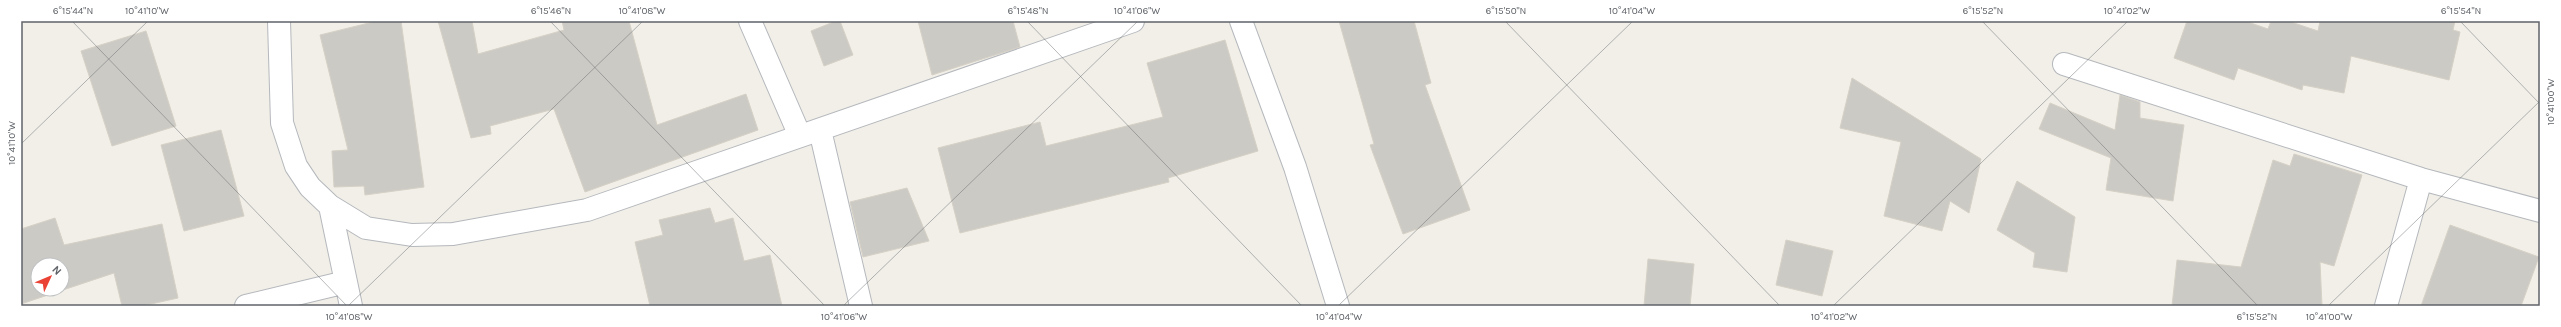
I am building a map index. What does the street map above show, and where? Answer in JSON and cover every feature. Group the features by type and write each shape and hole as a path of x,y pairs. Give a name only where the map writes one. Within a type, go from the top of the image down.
{"street":[{"path":"279,21 282,123 296,166 310,187 330,206 366,228 412,235 453,234 587,210 1133,21"},
{"path":"750,21 810,133 861,306"},
{"path":"1241,21 1295,167 1338,306"},
{"path":"2064,64 2421,179 2540,211"},
{"path":"2386,306 2421,179"},
{"path":"330,206 351,306"},
{"path":"246,306 346,282"}],"building":[{"path":"377,21 401,21 424,187 365,195 364,186 334,187 332,151 348,150 320,35"},
{"path":"438,21 472,21 478,54 564,30 562,21 629,21 657,125 746,94 758,130 585,192 554,109 490,126 491,134 471,138"},
{"path":"836,21 840,21 853,55 824,66 811,31"},
{"path":"918,21 1013,21 1020,47 932,75"},
{"path":"1339,21 1414,21 1431,83 1425,85 1470,210 1403,234 1370,145 1374,144"},
{"path":"2187,21 2245,21 2268,29 2271,21 2288,21 2318,31 2320,21 2455,21 2453,30 2460,32 2449,80 2351,56 2344,93 2303,85 2302,90 2238,68 2234,80 2174,58"},
{"path":"146,31 176,126 112,146 81,51"},
{"path":"1225,40 1258,151 1168,178 1169,182 960,233 938,148 1040,122 1046,146 1163,117 1147,63"},
{"path":"1852,78 1981,159 1969,213 1950,201 1942,231 1884,216 1901,142 1840,128"},
{"path":"2120,95 2140,102 2140,118 2184,125 2173,201 2106,190 2111,158 2039,129 2050,103 2115,130"},
{"path":"221,130 244,216 184,231 161,145"},
{"path":"2294,154 2362,175 2334,266 2320,262 2322,306 2172,306 2177,260 2241,267 2273,160 2290,166"},
{"path":"2017,181 2075,217 2067,272 2033,267 2035,253 1997,230"},
{"path":"907,188 929,241 863,257 850,202"},
{"path":"710,208 715,223 733,218 744,261 770,255 782,306 650,306 635,242 663,235 659,220"},
{"path":"55,218 64,245 162,224 178,298 142,306 122,306 114,273 70,288 70,257 30,257 30,297 42,297 21,304 21,229"},
{"path":"2450,225 2539,257 2521,306 2421,306"},
{"path":"1786,240 1833,251 1822,296 1776,285"},
{"path":"1648,259 1694,264 1690,306 1644,306"}]}
